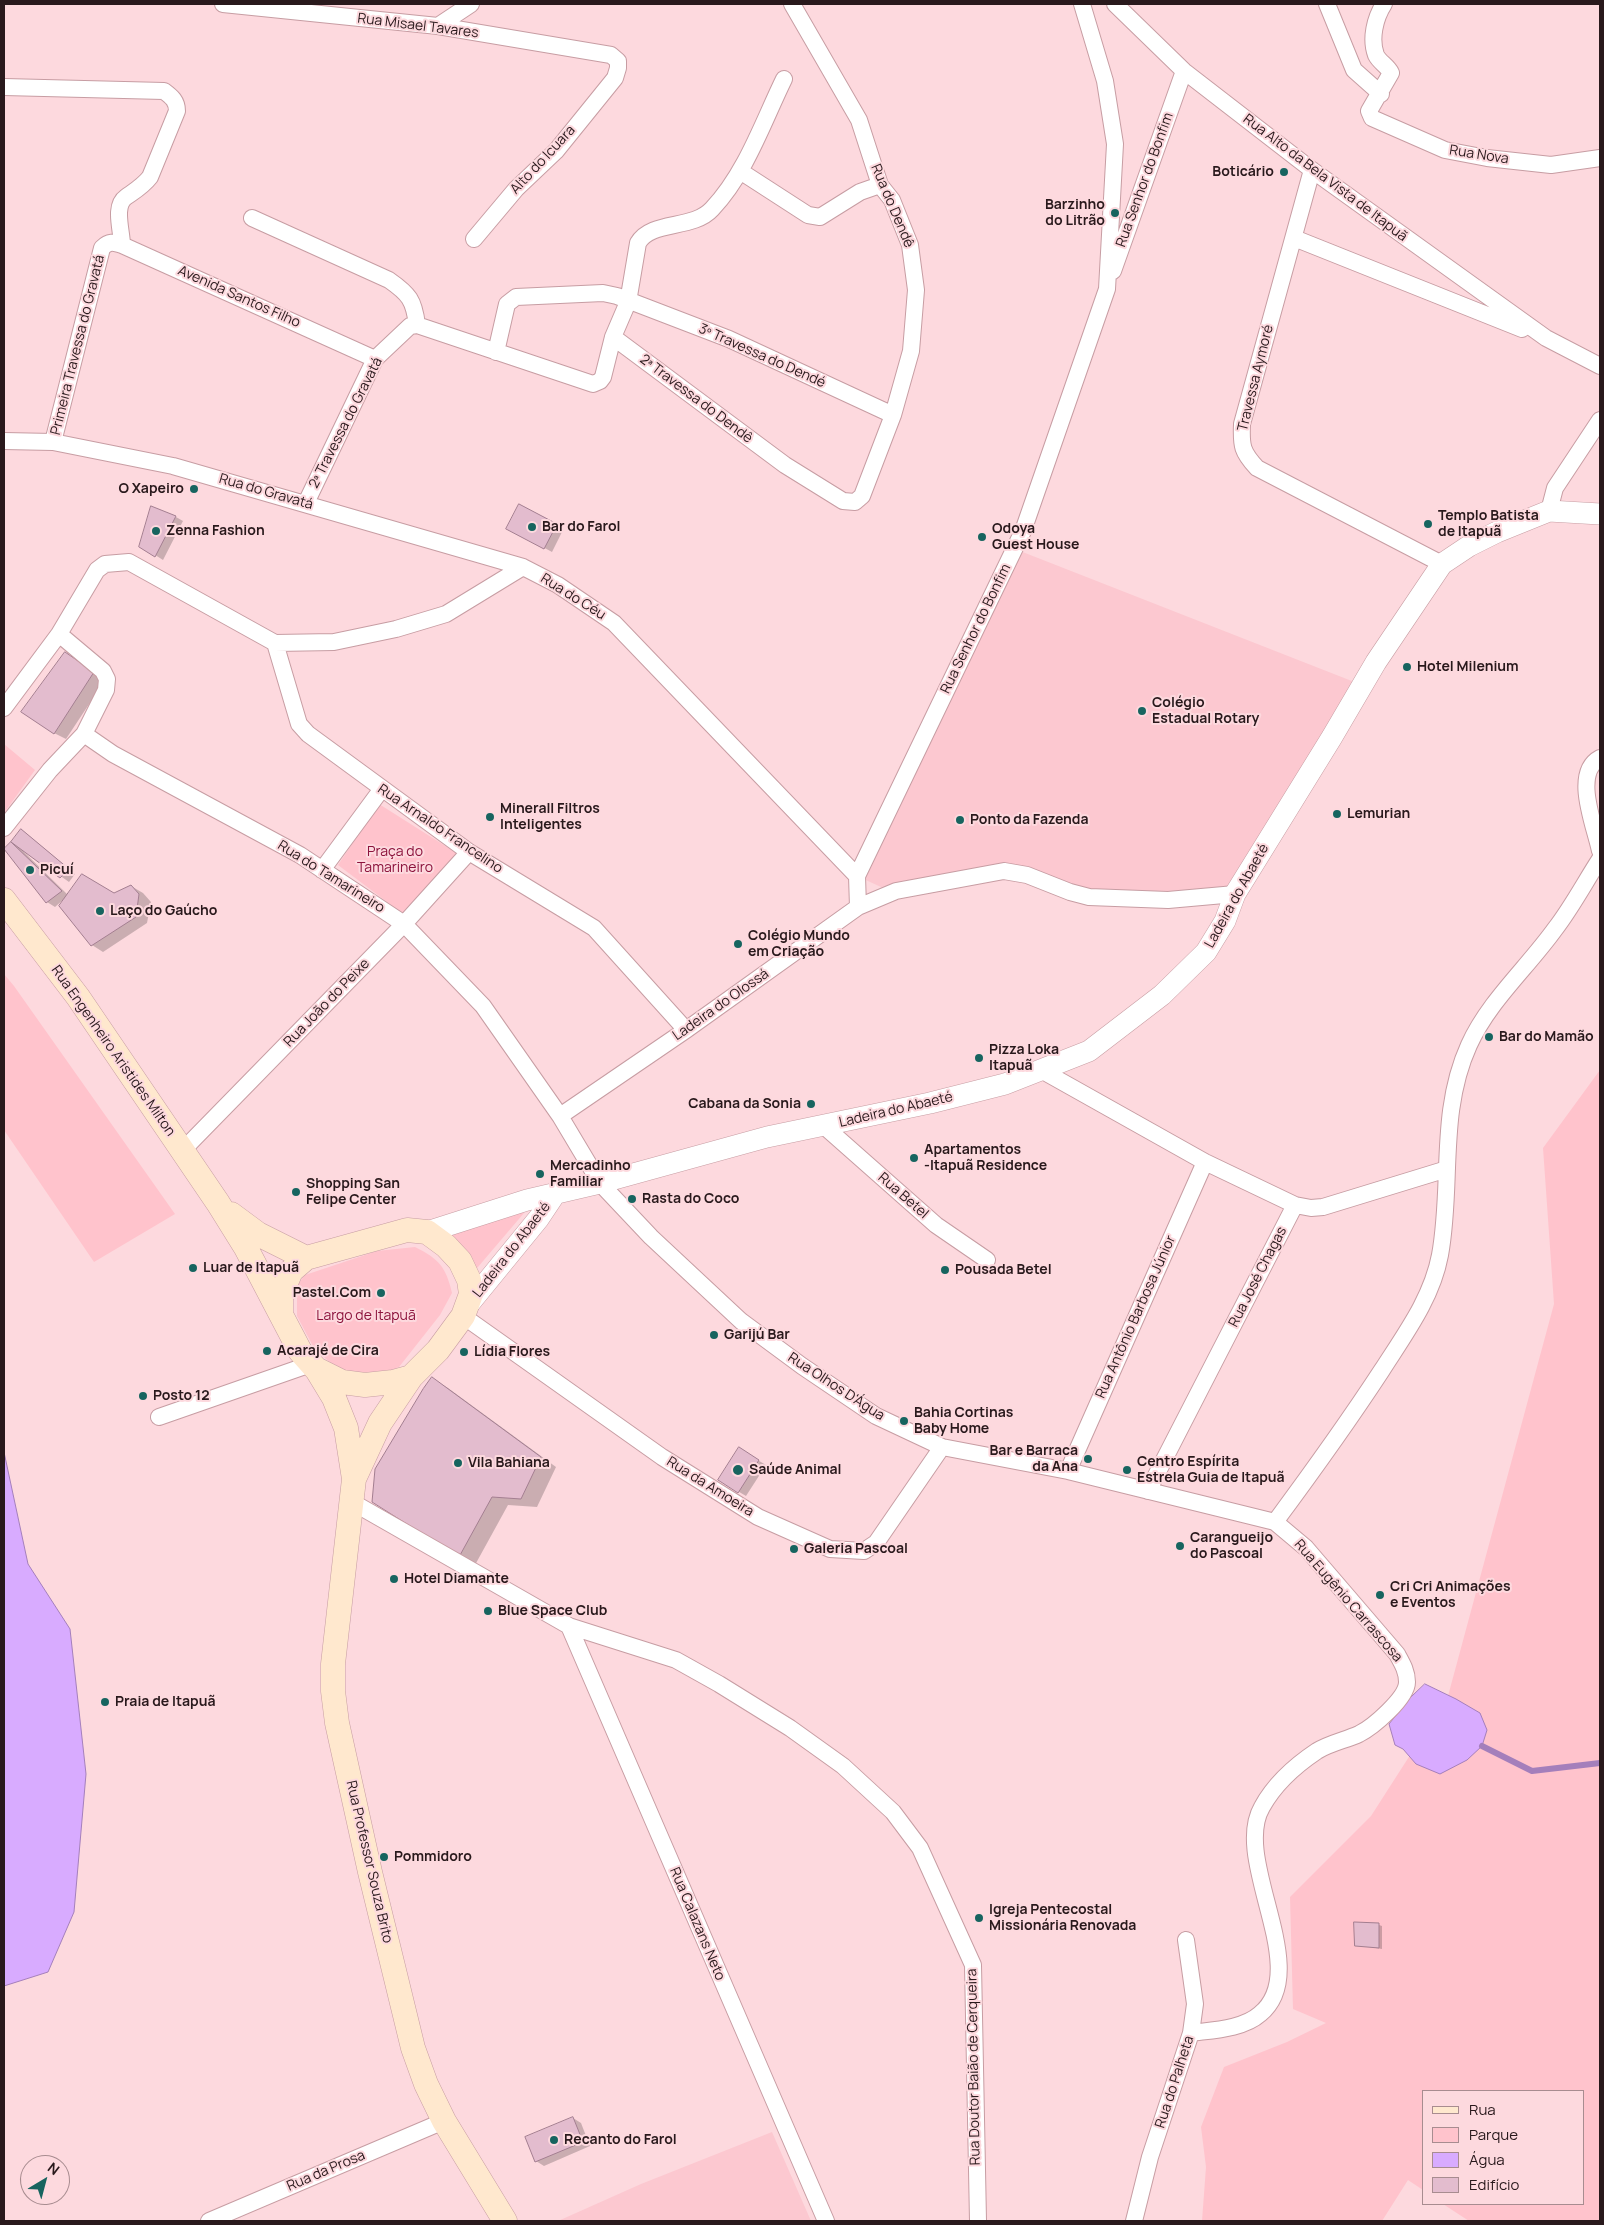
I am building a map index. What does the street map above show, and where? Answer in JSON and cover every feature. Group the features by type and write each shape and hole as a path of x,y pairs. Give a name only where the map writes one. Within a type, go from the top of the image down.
{"main road":[{"name":"Rua Engenheiro Aristides Milton","path":"4,900 75,994 218,1203 281,1313"},
{"name":"Rua Engenheiro Aristides Milton","path":"218,1203 258,1234 306,1258"},
{"path":"407,1230 427,1232 446,1246 460,1261 469,1280 471,1294 465,1311 438,1350 411,1377 393,1382 365,1385 342,1382 314,1367 300,1350 281,1313 281,1298 291,1271 306,1258 407,1230"},
{"name":"Rua Professor Souza Brito","path":"314,1367 334,1398 346,1428 353,1490 333,1664 333,1691 337,1723 370,1872 413,2048 426,2084 444,2121 505,2221"},
{"name":"Rua Professor Souza Brito","path":"353,1490 380,1423 411,1377"}],"street":[{"name":"Rua Misael Tavares","path":"233,4 438,26 612,56"},
{"path":"438,26 471,4"},
{"name":"Rua do Dendê","path":"792,4 859,120 880,185 892,200 910,245 916,290 912,351 893,415 868,480"},
{"name":"Rua Senhor do Bonfim","path":"1082,4 1105,81 1115,144 1106,289"},
{"name":"Rua Alto da Bela Vista de Itapuã","path":"1115,4 1184,71 1312,170 1546,338"},
{"path":"1327,4 1354,70 1381,94 1391,73 1377,56 1374,42 1375,26 1384,4"},
{"name":"Alto do Icuara","path":"474,239 516,189 556,150 615,78 618,61 612,56"},
{"name":"Rua Senhor do Bonfim","path":"858,907 857,876 1024,531 1106,289 1184,71"},
{"path":"252,218 389,280 407,292 415,307 417,325 593,384 600,381 603,376 613,337 628,302 638,242 644,234 695,221 712,210 740,171 784,79"},
{"path":"4,86 164,91 174,99 177,105 177,112 150,177 144,186 124,198 120,205 122,245"},
{"name":"Rua Nova","path":"1381,94 1369,111 1372,118 1382,124 1446,150 1487,158 1550,165 1600,158"},
{"name":"Travessa Aymoré","path":"1312,170 1242,424 1241,442 1245,455 1257,468 1442,564"},
{"path":"740,171 814,217 820,217 860,192 880,185"},
{"name":"Rua Alto da Bela Vista de Itapuã","path":"1294,238 1546,338 1600,366"},
{"name":"Primeira Travessa do Gravatá","path":"53,442 102,248 108,243 114,242 122,245"},
{"name":"Avenida Santos Filho","path":"122,245 376,359"},
{"path":"496,352 507,304 516,296 603,293 617,296 628,302"},
{"name":"3º Travessa do Dendé","path":"628,302 729,339 893,415"},
{"name":"2ª Travessa do Gravatá","path":"306,503 376,359 403,331 410,326 417,325"},
{"name":"2ª Travessa do Dendê","path":"613,337 785,465 843,501 855,502 862,496 868,480"},
{"path":"1549,511 1555,488 1600,420"},
{"name":"Rua do Gravatá","path":"4,441 53,442 173,466 523,567"},
{"name":"Ladeira do Abaeté","path":"427,1232 527,1200 600,1184 767,1137 930,1104 1005,1084 1090,1050 1162,996 1206,952 1225,922 1235,894 1380,655 1442,564 1469,546 1497,532 1549,511 1600,514"},
{"path":"4,708 59,634 97,570 105,564 115,561 129,562 275,643 334,642 396,629 446,614 523,567"},
{"name":"Rua do Céu","path":"523,567 558,585 614,623 857,876"},
{"path":"4,828 50,770 84,734 106,690 107,679 103,671 59,634"},
{"name":"Rua Arnaldo Francelino","path":"275,643 299,724 308,734 381,790 468,852 594,928 686,1030"},
{"name":"Rua do Tamarineiro","path":"84,734 113,754 300,855 404,924 483,1006 560,1116 600,1184"},
{"path":"1600,758 1588,770 1585,786 1600,851"},
{"path":"322,870 381,790"},
{"name":"Rua João do Peixe","path":"182,1151 404,924 468,852"},
{"path":"1275,1522 1336,1440 1413,1322 1429,1294 1440,1256 1450,1109 1455,1081 1469,1045 1486,1014 1556,929 1600,859"},
{"name":"Ladeira do Olossá","path":"560,1116 686,1030 858,907 896,891 1004,871 1027,875 1070,892 1098,898 1168,900 1235,894"},
{"path":"1041,1070 1205,1162 1295,1205 1311,1208 1323,1207 1447,1170"},
{"name":"Rua Betel","path":"824,1126 936,1225 987,1260"},
{"name":"Rua Antônio Barbosa Júnior","path":"1068,1471 1205,1162"},
{"name":"Rua Olhos D'Água","path":"600,1184 651,1237 741,1320 802,1366 876,1416 942,1447 1068,1471 1275,1522"},
{"name":"Ladeira do Abaeté","path":"465,1311 539,1218 555,1194"},
{"name":"Rua José Chagas","path":"1148,1491 1295,1205"},
{"name":"Rua da Amoeira","path":"465,1311 678,1467 758,1517 830,1549 864,1551 876,1543 942,1447"},
{"path":"159,1416 314,1367"},
{"name":"Rua Doutor Baião de Cerqueira","path":"353,1490 569,1626 676,1660 720,1684 790,1728 843,1766 893,1812 920,1848 973,1965 978,2221"},
{"name":"Rua Eugênio Carrascosa","path":"1192,2033 1237,2026 1260,2014 1276,1994 1280,1960 1258,1864 1255,1832 1260,1809 1276,1784 1318,1750 1361,1733 1386,1715 1400,1698 1408,1684 1405,1668 1397,1654 1306,1548 1275,1522"},
{"name":"Rua Calazans Neto","path":"569,1626 826,2221"},
{"name":"Rua do Palheta","path":"1134,2221 1150,2157 1192,2033 1195,2004 1186,1940"},
{"name":"Rua da Prosa","path":"209,2221 444,2121"}],"shaded area":[{"name":"Colégio Estadual Rotary","path":"1015,549 1362,685 1235,894 1108,899 1014,873 881,887 857,876"},
{"path":"772,2132 811,2221 558,2221 641,2184"}],"green space":[{"path":"4,744 35,770 4,813"},
{"name":"Praça do Tamarineiro","path":"379,804 458,854 403,914 338,865"},
{"path":"4,974 175,1214 94,1262 4,1130"},
{"path":"1600,1070 1600,2221 1469,2221 1445,2205 1584,2205 1584,2090 1422,2090 1422,2189 1408,2180 1382,2221 1202,2221 1206,2167 1201,2127 1224,2067 1287,2042 1326,2023 1293,2009 1290,1897 1371,1816 1448,1696 1554,1304 1543,1148"},
{"path":"522,1208 524,1213 472,1274 444,1232"},
{"name":"Largo de Itapuã","path":"415,1247 436,1260 447,1277 452,1293 440,1315 399,1367 371,1379 342,1372 315,1350 297,1316 297,1285 305,1275 377,1251"}],"water":[{"path":"4,1452 28,1564 70,1629 86,1774 74,1912 48,1972 4,1986"},
{"path":"1425,1684 1480,1713 1487,1730 1482,1746 1467,1760 1440,1774 1416,1764 1403,1749 1395,1745 1389,1724 1409,1699"}],"building":[{"name":"Bar do Farol","path":"519,504 557,524 544,549 506,529"},
{"name":"Zenna Fashion","path":"151,506 176,516 155,557 139,547"},
{"path":"65,652 94,672 54,734 21,712"},
{"path":"21,829 69,869 60,878 11,842"},
{"name":"Picuí","path":"11,842 62,891 46,903 4,849"},
{"name":"Laço do Gaúcho","path":"82,874 114,893 131,885 139,894 136,917 91,946 59,906"},
{"name":"Vila Bahiana","path":"432,1377 541,1457 521,1499 492,1497 459,1557 372,1502 375,1469"},
{"name":"Saúde Animal","path":"739,1447 759,1460 738,1493 718,1480"},
{"path":"1354,1922 1379,1923 1379,1948 1355,1946"},
{"name":"Recanto do Farol","path":"573,2117 583,2142 535,2162 525,2137"}],"waterway":[{"path":"1482,1746 1532,1771 1600,1763"}],"place":[{"name":"Boticário","path":"1284,172"},
{"name":"Barzinho do Litrão","path":"1115,213"},
{"name":"O Xapeiro","path":"194,489"},
{"name":"Templo Batista de Itapuã","path":"1428,524"},
{"name":"Bar do Farol","path":"532,527"},
{"name":"Zenna Fashion","path":"156,531"},
{"name":"Odoya Guest House","path":"982,537"},
{"name":"Hotel Milenium","path":"1407,667"},
{"name":"Colégio Estadual Rotary","path":"1142,711"},
{"name":"Lemurian","path":"1337,814"},
{"name":"Minerall Filtros Inteligentes","path":"490,817"},
{"name":"Ponto da Fazenda","path":"960,820"},
{"name":"Picuí","path":"30,870"},
{"name":"Laço do Gaúcho","path":"100,911"},
{"name":"Colégio Mundo em Criação","path":"738,944"},
{"name":"Bar do Mamão","path":"1489,1037"},
{"name":"Pizza Loka Itapuã","path":"979,1058"},
{"name":"Cabana da Sonia","path":"811,1104"},
{"name":"Apartamentos -Itapuã Residence","path":"914,1158"},
{"name":"Mercadinho Familiar","path":"540,1174"},
{"name":"Shopping San Felipe Center","path":"296,1192"},
{"name":"Rasta do Coco","path":"632,1199"},
{"name":"Luar de Itapuã","path":"193,1268"},
{"name":"Pousada Betel","path":"945,1270"},
{"name":"Pastel.Com","path":"381,1293"},
{"name":"Garijú Bar","path":"714,1335"},
{"name":"Acarajé de Cira","path":"267,1351"},
{"name":"Lídia Flores","path":"464,1352"},
{"name":"Posto 12","path":"143,1396"},
{"name":"Bahia Cortinas Baby Home","path":"904,1421"},
{"name":"Bar e Barraca da Ana","path":"1088,1459"},
{"name":"Vila Bahiana","path":"458,1463"},
{"name":"Saúde Animal","path":"738,1470"},
{"name":"Centro Espírita Estrela Guia de Itapuã","path":"1127,1470"},
{"name":"Carangueijo do Pascoal","path":"1180,1546"},
{"name":"Galeria Pascoal","path":"794,1549"},
{"name":"Hotel Diamante","path":"394,1579"},
{"name":"Cri Cri Animações e Eventos","path":"1380,1595"},
{"name":"Blue Space Club","path":"488,1611"},
{"name":"Praia de Itapuã","path":"105,1702"},
{"name":"Pommidoro","path":"384,1857"},
{"name":"Igreja Pentecostal Missionária Renovada","path":"979,1918"},
{"name":"Recanto do Farol","path":"554,2140"}]}
